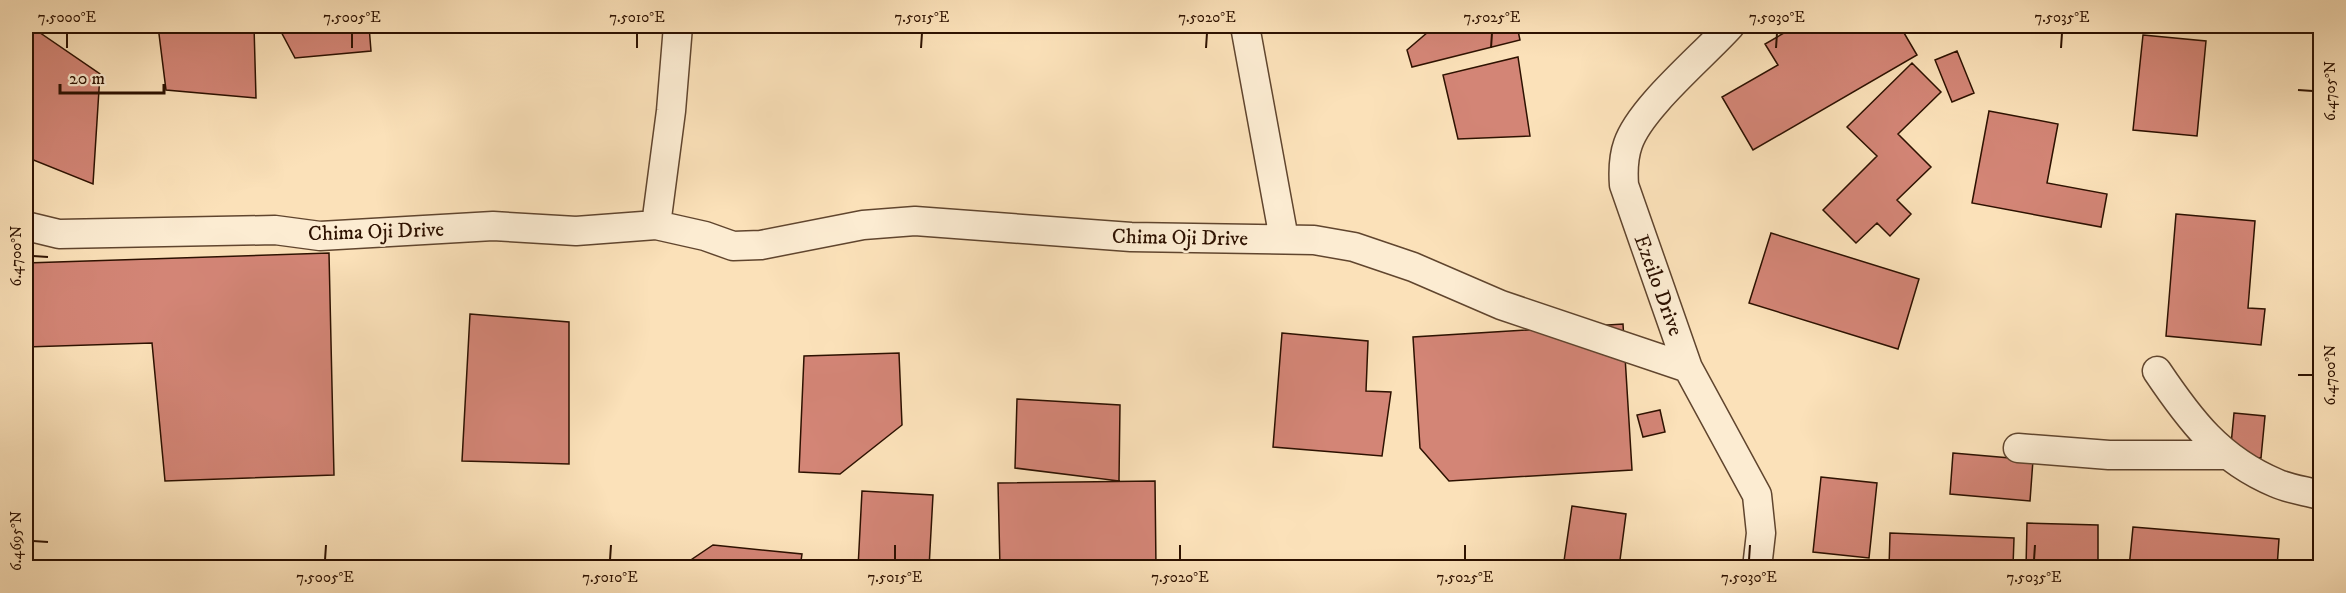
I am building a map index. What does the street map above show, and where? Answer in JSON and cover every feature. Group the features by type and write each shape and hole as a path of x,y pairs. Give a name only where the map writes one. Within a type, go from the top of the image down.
{"street":[{"path":"656,225 671,111 678,26"},
{"path":"1245,26 1284,239"},
{"name":"Ezeilo Drive","path":"1730,26 1647,113 1628,144 1623,164 1624,185 1688,368 1757,495 1761,533 1757,567"},
{"name":"Chima Oji Drive","path":"26,226 59,234 275,230 320,236 493,226 576,231 656,225 705,236 733,246 761,244 863,225 915,221 1131,237 1314,240 1354,247 1413,267 1501,305 1688,368"},
{"path":"2157,371 2190,420 2224,454 2277,484 2320,495"},
{"path":"2018,448 2109,455 2224,454"}],"building":[{"path":"26,26 30,26 100,74 93,184 26,157"},
{"path":"158,26 254,26 256,98 166,90"},
{"path":"278,26 369,26 371,51 295,58"},
{"path":"1435,26 1517,26 1520,40 1412,67 1407,50"},
{"path":"1796,26 1900,26 1917,55 1753,150 1722,97 1778,65 1765,44"},
{"path":"2143,35 2206,41 2197,136 2133,130"},
{"path":"1957,51 1974,93 1952,102 1935,60"},
{"path":"1518,57 1530,136 1458,139 1443,75"},
{"path":"1912,63 1941,92 1898,134 1931,167 1897,200 1911,214 1890,236 1877,223 1856,243 1823,210 1877,156 1847,127"},
{"path":"1989,111 2058,124 2047,183 2107,194 2101,227 1972,203"},
{"path":"2176,214 2255,221 2248,308 2265,309 2261,345 2166,336"},
{"path":"1771,233 1919,279 1898,349 1749,303"},
{"path":"329,253 334,475 165,481 152,343 26,347 26,263"},
{"path":"470,314 569,322 569,464 462,461"},
{"path":"1623,324 1632,470 1449,481 1420,448 1413,337"},
{"path":"1282,333 1368,341 1366,391 1391,392 1382,456 1273,447"},
{"path":"2320,343 2320,377 2313,375"},
{"path":"899,353 902,425 840,474 799,472 804,356"},
{"path":"1017,399 1120,405 1119,481 1015,468"},
{"path":"1660,410 1665,432 1643,437 1637,415"},
{"path":"2234,413 2265,416 2261,458 2230,455"},
{"path":"1953,453 2033,460 2030,501 1950,494"},
{"path":"1821,477 1877,483 1869,558 1813,552"},
{"path":"1155,481 1156,568 1000,568 998,483"},
{"path":"862,491 933,495 929,568 858,568"},
{"path":"1572,506 1626,514 1620,560 1668,568 1563,568"},
{"path":"2027,523 2098,525 2098,568 2026,568"},
{"path":"2133,527 2279,539 2277,568 2129,568"},
{"path":"1890,533 2014,538 2013,567 1943,564 1943,568 1889,568"},
{"path":"713,545 802,554 800,568 679,568"}]}
